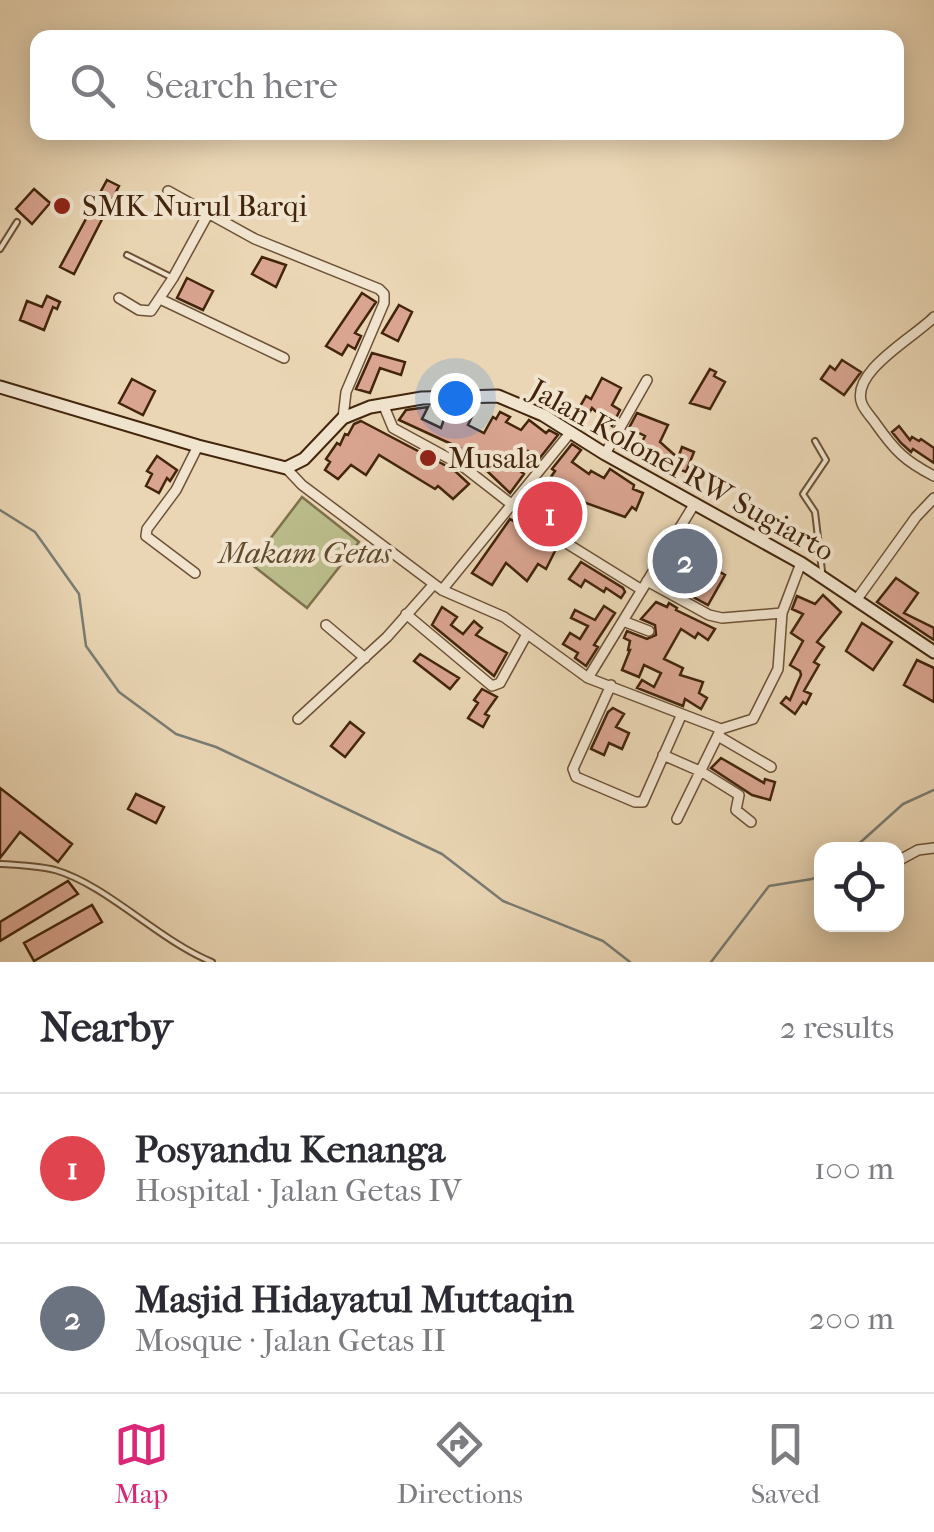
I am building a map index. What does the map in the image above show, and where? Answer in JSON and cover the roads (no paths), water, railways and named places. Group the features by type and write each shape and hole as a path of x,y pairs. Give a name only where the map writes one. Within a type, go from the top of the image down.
{"main road":[{"path":"0,386 198,446 286,468"},
{"name":"Jalan Kolonel RW Sugiarto","path":"286,468 304,459 343,418 383,404 422,398 498,396 543,415 801,563 934,652"}],"street":[{"path":"168,192 299,259 379,288 384,294 346,392 343,418"},
{"path":"119,298 145,312 151,310 208,214"},
{"path":"160,300 284,358"},
{"path":"934,317 910,340 888,353 864,379 861,403 906,462 934,476"},
{"path":"605,454 648,380"},
{"path":"383,404 394,428 461,466 542,528 644,585 722,618 782,612"},
{"path":"298,719 438,587 570,433"},
{"path":"195,573 146,536 198,446"},
{"path":"286,468 302,486 438,587 504,618 588,678 720,733 771,767"},
{"path":"856,599 934,498"},
{"path":"588,678 695,503"},
{"path":"677,819 720,733 753,719 762,705 778,669 782,612 801,563"},
{"path":"406,614 492,686 500,683 527,634"},
{"path":"623,620 649,630"},
{"path":"326,625 365,658"},
{"path":"612,685 573,769 574,775 640,804 681,716"},
{"path":"663,755 702,772 739,795 736,810 751,822"},
{"path":"904,858 934,848"}],"lane":[{"path":"0,249 17,222"},
{"path":"126,255 173,278"},
{"path":"815,441 824,453 825,464 803,494 815,512 823,577"},
{"path":"0,864 52,870 75,878 188,952 212,962"}],"waterway":[{"path":"0,510 35,532 79,594 86,646 119,692 176,734 216,747 442,854 503,901 603,941 630,962"},
{"path":"861,842 903,804 934,790"},
{"path":"711,962 769,886 814,878"}],"place":[{"name":"SMK Nurul Barqi","path":"62,206"},
{"name":"Musala","path":"428,458"},
{"name":"Posyandu Kenanga","path":"550,514"},
{"name":"Masjid Hidayatul Muttaqin","path":"685,561"}],"park label":[{"name":"Makam Getas","path":"305,553"}]}
